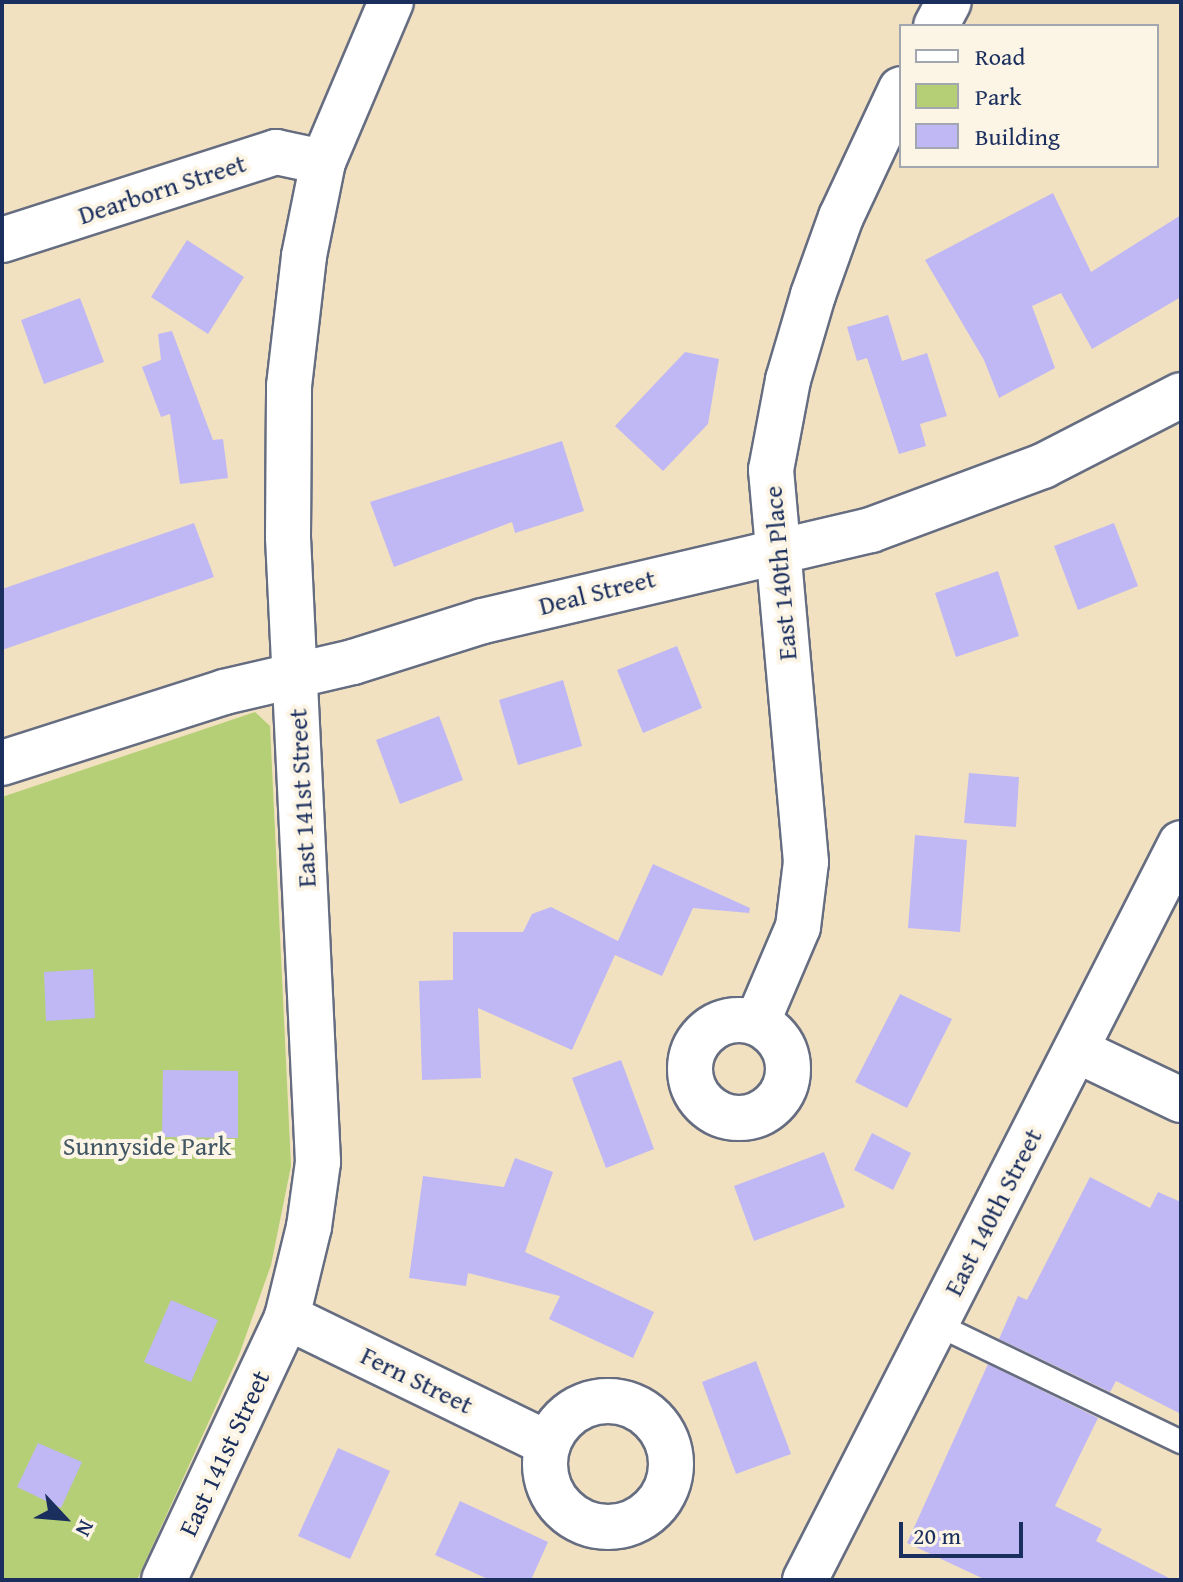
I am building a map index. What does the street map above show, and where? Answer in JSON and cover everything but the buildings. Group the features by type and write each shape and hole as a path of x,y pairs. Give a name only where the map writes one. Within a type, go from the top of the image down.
{"street":[{"name":"East 141st Street","path":"164,1580 287,1317 309,1227 318,1162 288,537 289,386 304,256 323,162 391,2"},
{"path":"937,24 949,2"},
{"name":"East 140th Place","path":"757,1023 798,927 805,896 805,828 770,480 788,380 841,217 899,93"},
{"name":"Dearborn Street","path":"2,240 276,152 323,162"},
{"name":"Deal Street","path":"2,763 296,674 609,587 777,553 950,503 1043,466 1181,395"},
{"name":"East 140th Street","path":"805,1580 1181,843"},
{"path":"1076,1050 1181,1100"},
{"name":"Fern Street","path":"287,1317 547,1443"}],"lane":[{"path":"936,1324 1181,1442"}],"green space":[{"name":"Sunnyside Park","path":"255,712 270,726 291,1166 271,1265 239,1355 137,1580 2,1580 2,797"}]}
